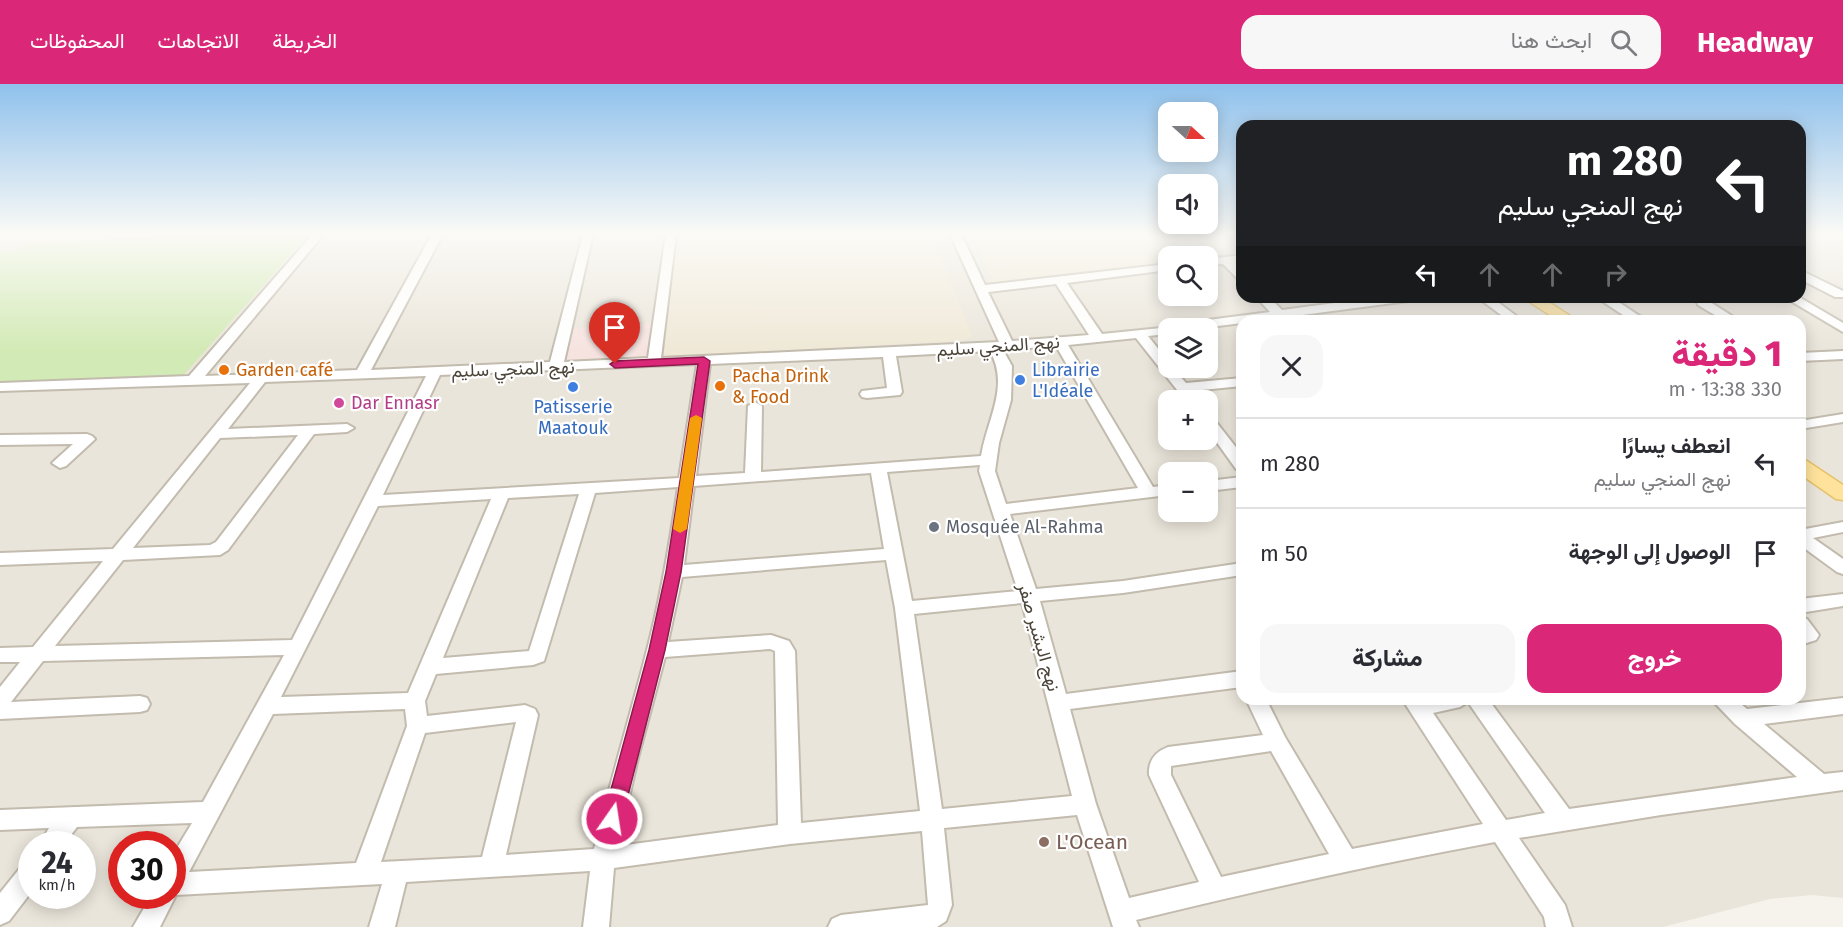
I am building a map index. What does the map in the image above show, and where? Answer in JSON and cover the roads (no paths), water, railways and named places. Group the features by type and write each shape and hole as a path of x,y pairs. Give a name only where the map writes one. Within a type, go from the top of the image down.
{"main road":[{"path":"1540,303 1560,315"},
{"path":"1557,303 1577,315"},
{"path":"1806,458 1843,481"},
{"path":"1806,469 1843,494"}],"street":[{"path":"193,381 285,273"},
{"path":"362,374 417,273"},
{"path":"556,367 579,273"},
{"path":"654,362 665,273"},
{"name":"نهج البشير صفر","path":"974,273 982,289 1005,366 1004,400 987,460 987,471 1029,595 1085,804 1123,919"},
{"path":"982,289 1115,273"},
{"path":"1806,277 1839,294"},
{"path":"1059,280 1098,338"},
{"path":"1268,303 1279,314"},
{"path":"1274,315 1337,303"},
{"path":"1492,303 1508,315"},
{"path":"1612,303 1631,315"},
{"path":"1704,303 1724,315"},
{"path":"1801,303 1840,324"},
{"path":"1218,324 1236,322"},
{"name":"نهج المنجي سليم","path":"0,387 889,354 1060,342 1158,331"},
{"path":"1140,333 1182,388 1236,383"},
{"path":"1060,342 1149,493"},
{"path":"867,394 895,392 889,354"},
{"path":"1806,356 1843,355"},
{"path":"596,927 603,859 627,758 657,650 674,572 704,361"},
{"path":"186,856 299,647 374,501 435,372"},
{"path":"0,701 260,379"},
{"path":"753,477 755,406"},
{"path":"1806,424 1843,418"},
{"path":"214,434 347,428"},
{"path":"0,559 218,550 309,429"},
{"path":"1218,434 1236,458"},
{"path":"0,440 87,439 60,463"},
{"path":"374,501 687,482 987,460"},
{"path":"841,927 930,918 937,913 940,905 932,819 904,608 878,468"},
{"path":"1218,485 1236,483"},
{"path":"429,667 536,657 589,488"},
{"path":"1000,510 1158,492"},
{"path":"364,875 417,726 415,701 502,493"},
{"path":"1806,534 1843,527"},
{"path":"1806,541 1843,568"},
{"path":"674,572 894,554"},
{"path":"904,608 1135,586 1236,570"},
{"path":"1806,605 1843,600"},
{"path":"657,650 771,642 782,646 785,651 790,834"},
{"path":"0,655 299,647"},
{"path":"1058,703 1236,680"},
{"path":"267,706 415,701"},
{"path":"1808,702 1843,706"},
{"path":"0,711 140,704"},
{"path":"1259,705 1277,742 1346,861"},
{"path":"1416,705 1556,913 1559,927"},
{"path":"1481,705 1563,820"},
{"path":"1728,705 1819,783"},
{"path":"1742,718 1796,705"},
{"path":"417,726 525,713 528,715 491,867"},
{"path":"1215,888 1160,775 1159,767 1162,760 1168,756 1277,742"},
{"path":"1123,919 1215,888 1499,830 1843,781"},
{"path":"186,881 364,875 603,859 790,834 1085,804"},
{"path":"0,820 210,812"},
{"path":"60,831 70,818"},
{"path":"382,927 397,872"},
{"path":"0,913 18,889"},
{"path":"146,927 156,909"}],"place":[{"name":"Garden café","path":"224,370"},
{"name":"Librairie L'Idéale","path":"1020,380"},
{"name":"Pacha Drink & Food","path":"720,386"},
{"name":"Patisserie Maatouk","path":"573,387"},
{"name":"Dar Ennasr","path":"339,403"},
{"name":"Mosquée Al-Rahma","path":"934,527"},
{"name":"L'Ocean","path":"1044,842"}]}
